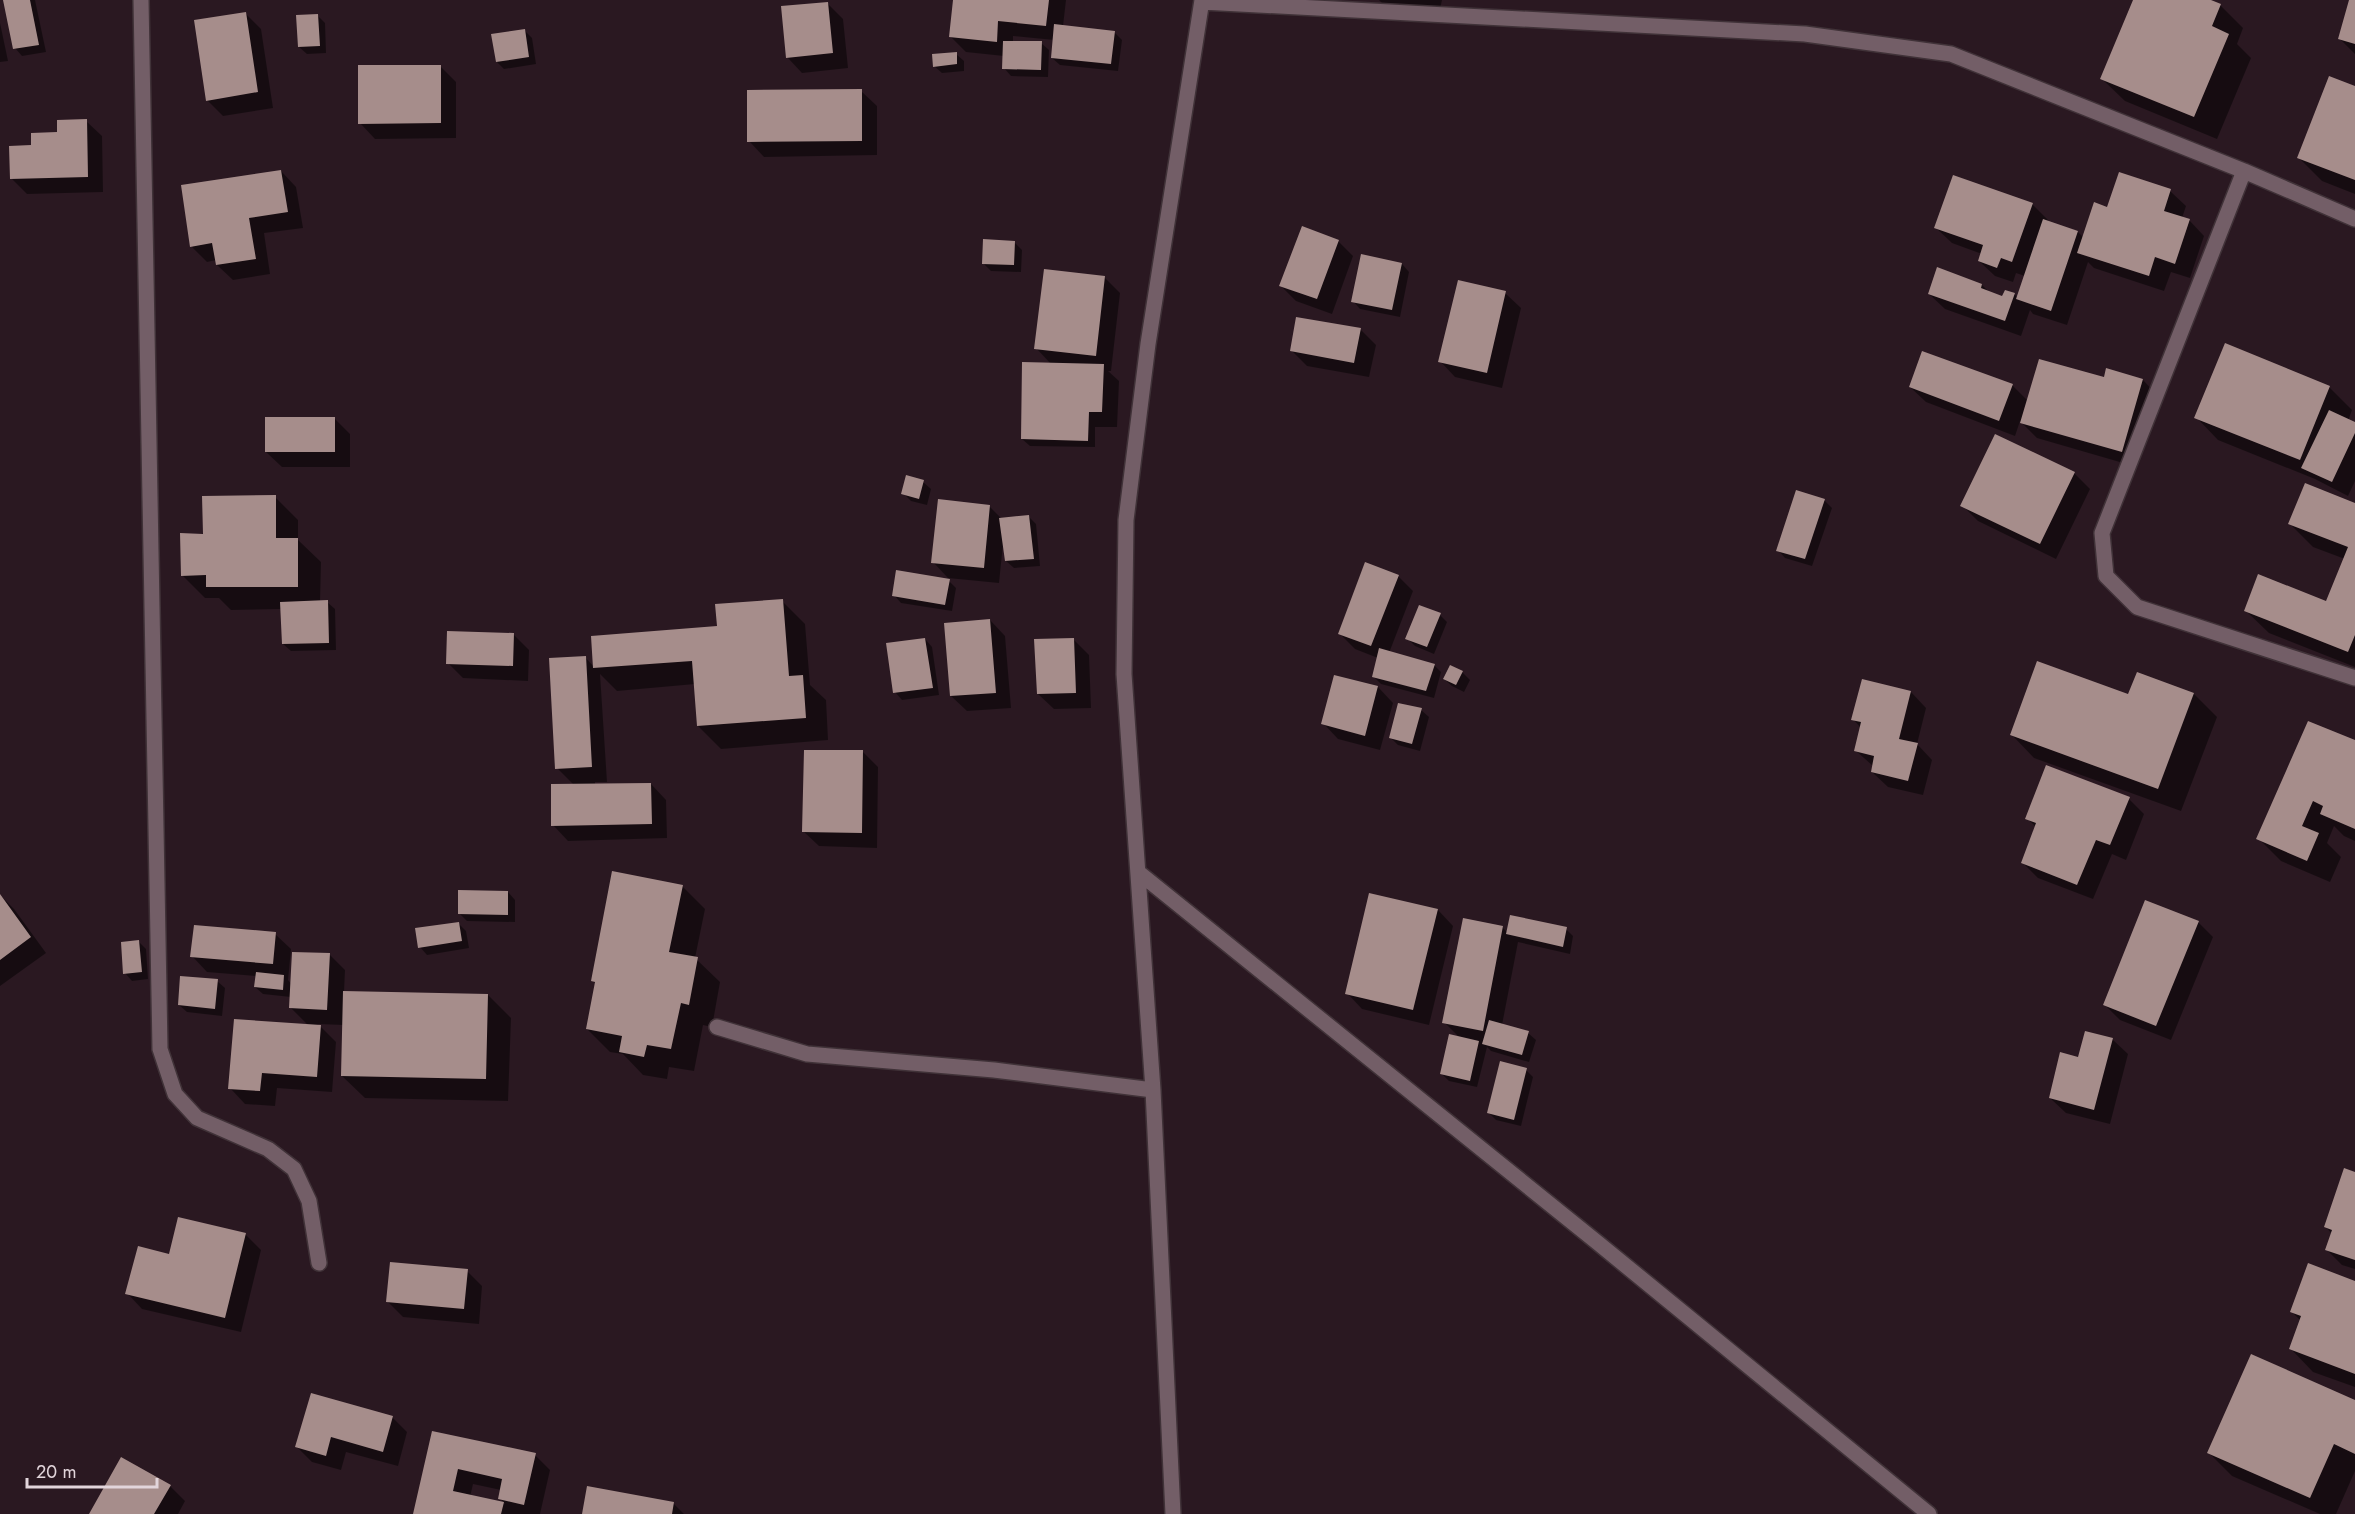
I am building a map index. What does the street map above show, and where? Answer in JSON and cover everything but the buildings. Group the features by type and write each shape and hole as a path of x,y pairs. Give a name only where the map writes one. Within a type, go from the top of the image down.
{"street":[{"path":"141,0 160,1049 175,1094 197,1118 268,1149 294,1169 309,1201 319,1263"},
{"path":"1173,1514 1153,1090 1124,674 1126,520 1148,344 1202,1 1805,34 1951,54 2244,171 2355,219"},
{"path":"2244,171 2102,533 2106,576 2137,607 2355,678"},
{"path":"1138,872 1598,1243 1929,1514"},
{"path":"717,1027 807,1054 994,1070 1153,1090"}]}
